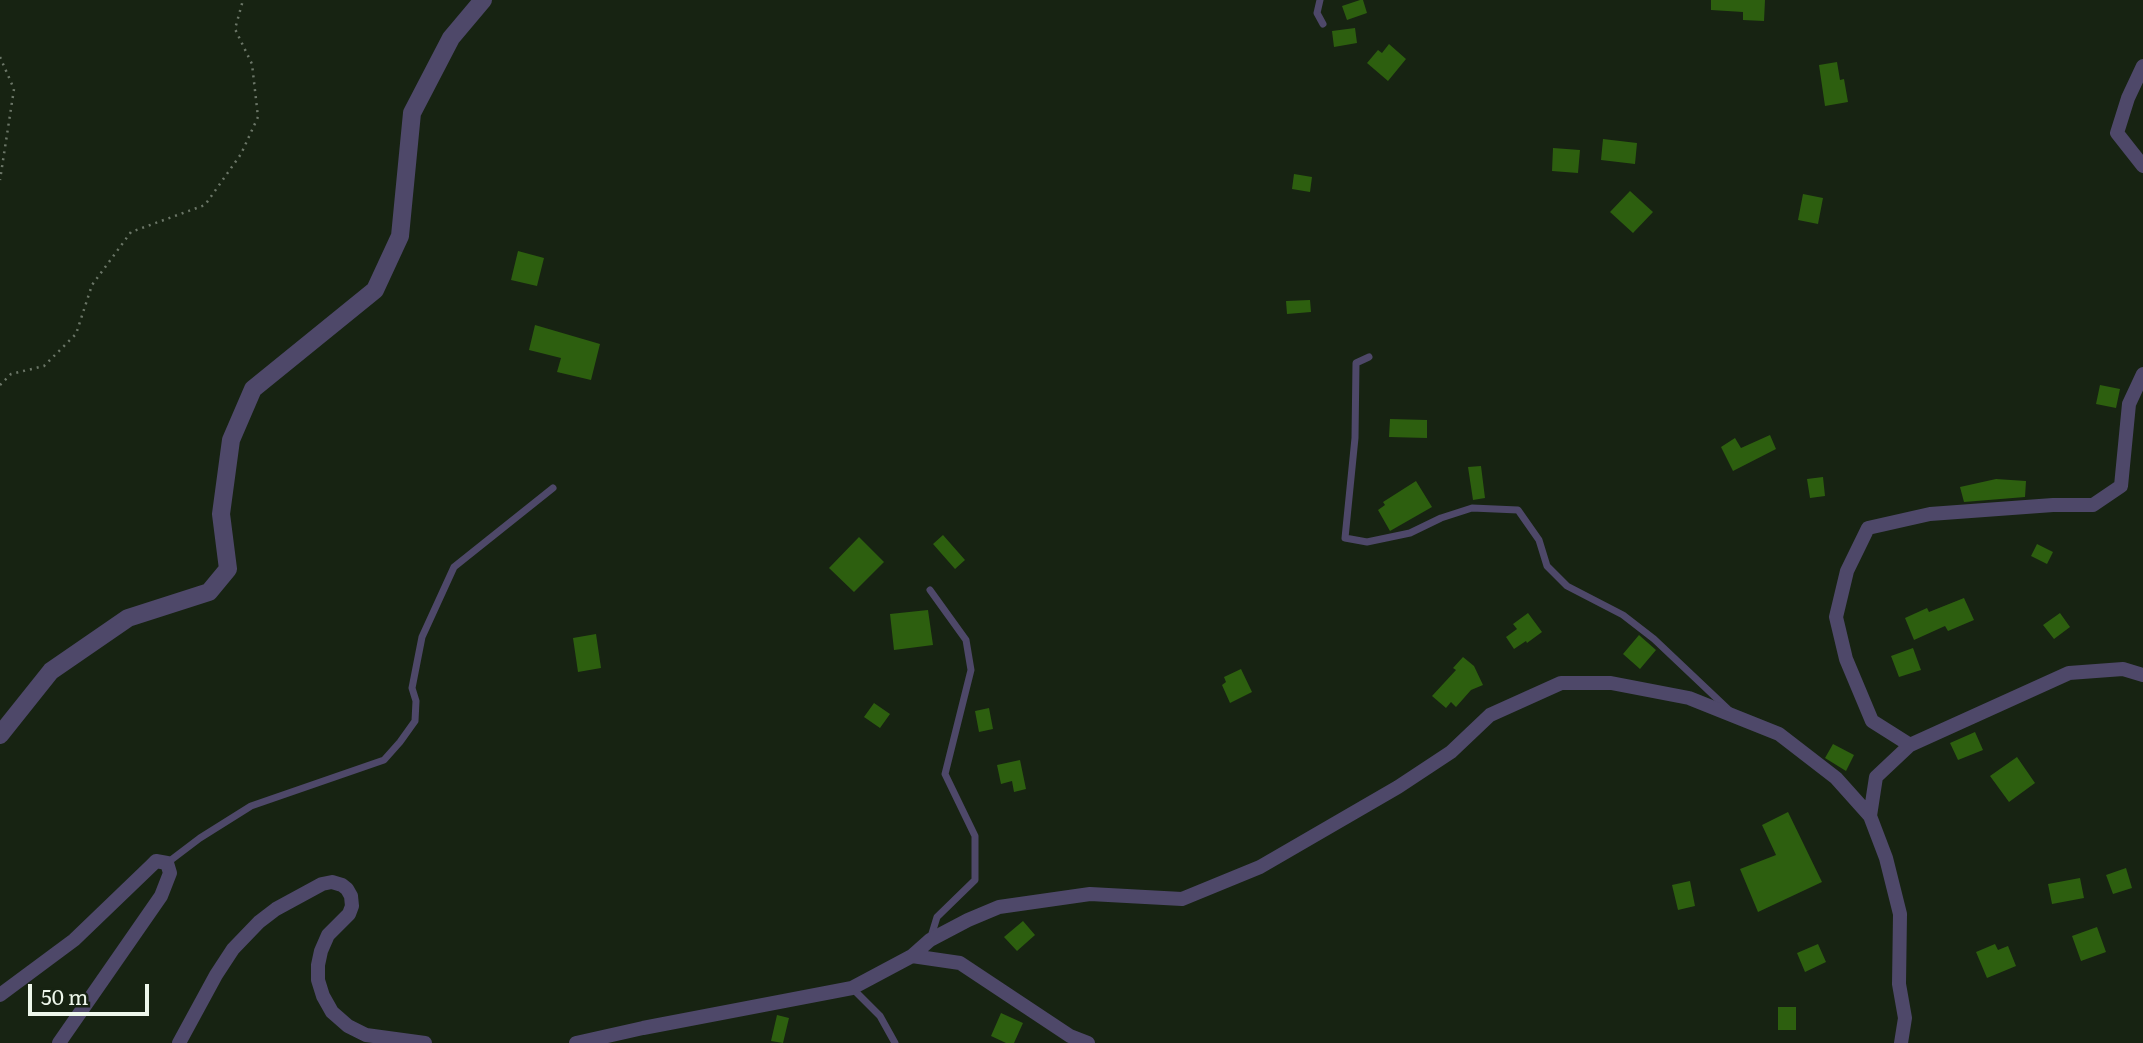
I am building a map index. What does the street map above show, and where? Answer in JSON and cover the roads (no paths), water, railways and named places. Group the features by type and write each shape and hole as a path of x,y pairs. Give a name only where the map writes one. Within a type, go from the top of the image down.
{"street":[{"path":"0,735 51,671 128,618 209,592 228,569 221,514 232,440 253,389 375,290 400,236 412,113 451,38 483,0"},
{"path":"2143,66 2128,98 2118,133 2143,166"},
{"path":"1910,745 1872,721 1846,659 1836,617 1847,571 1868,528 1930,514 2053,505 2094,505 2121,486 2129,404 2143,374"},
{"path":"1870,816 1876,777 1910,745 2069,673 2123,668 2143,675"},
{"path":"576,1043 852,988 912,956 930,940 999,907 1090,894 1182,899 1260,867 1398,787 1451,752 1490,715 1561,683 1611,683 1689,698 1779,734 1836,778 1870,816 1886,858 1900,914 1899,984 1905,1018 1901,1043"},
{"path":"0,995 74,940 156,861 167,863 170,873 160,896 59,1043"},
{"path":"179,1043 216,975 259,922 276,909 322,884 332,882 347,889 352,906 349,914 328,935 318,965 318,979 323,996 332,1012 348,1026 366,1035 425,1043"},
{"path":"912,956 960,963 1070,1036 1088,1043"}],"lane":[{"path":"1320,0 1317,13 1323,24"},
{"path":"1369,357 1356,363 1355,438 1345,538 1367,542 1410,533 1441,518 1472,508 1518,510 1539,540 1547,566 1567,586 1623,615 1654,639 1734,716"},
{"path":"167,863 200,838 251,806 384,760 415,720 416,701 412,688 422,637 454,567 553,488"},
{"path":"930,590 966,640 971,670 945,774 975,836 975,880 937,917 930,940"},
{"path":"852,988 880,1016 895,1043"}]}
